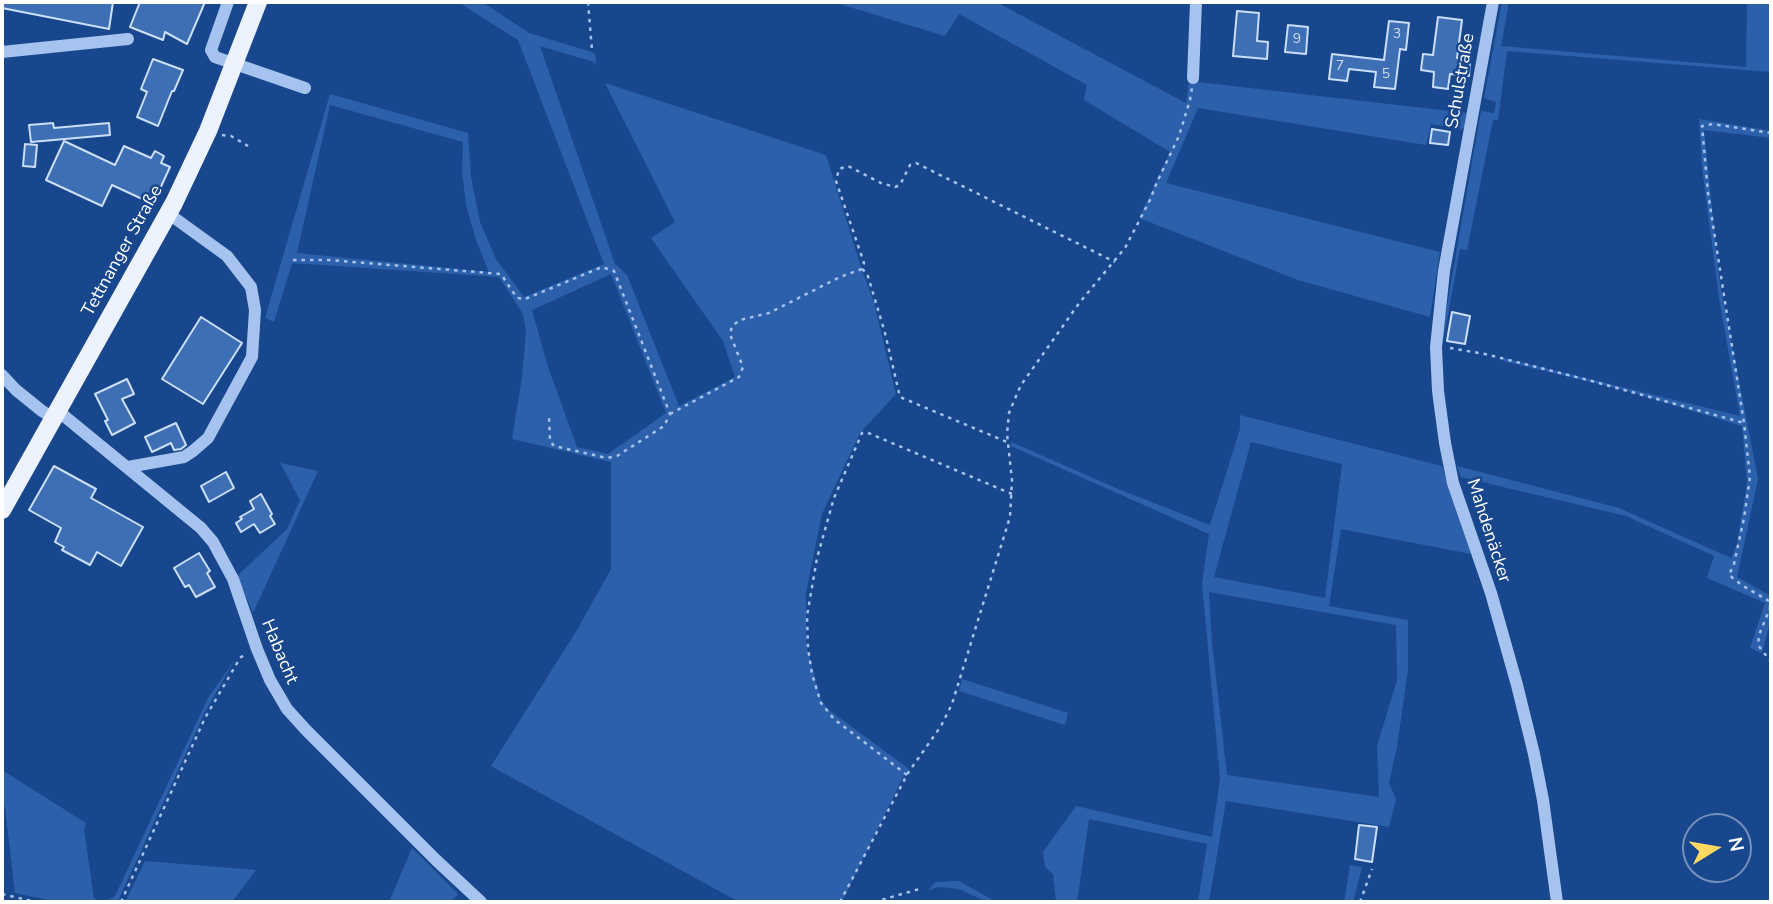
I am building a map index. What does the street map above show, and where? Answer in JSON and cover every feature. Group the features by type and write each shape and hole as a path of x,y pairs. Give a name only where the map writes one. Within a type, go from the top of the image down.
{"main road":[{"name":"Tettnanger Straße","path":"2,510 169,214 208,131 258,2"}],"street":[{"path":"228,2 211,50 215,57 305,88"},
{"path":"1193,78 1196,2"},
{"name":"Schulstraße","path":"1463,167 1493,2"},
{"path":"2,52 128,39"},
{"name":"Mahdenäcker","path":"1463,167 1444,271 1436,345 1438,391 1453,483 1491,593 1529,731 1543,800 1557,902"},
{"path":"128,467 184,457 208,438 252,357 256,310 251,287 227,256 169,214"},
{"name":"Habacht","path":"2,375 43,411 56,414 128,467 201,528 213,542 233,579 257,649 287,709 481,902"}],"path":[{"path":"588,2 592,50"},
{"path":"840,902 907,775 941,726 952,704 1010,517 1012,494 1007,442 1009,413 1021,385 1080,302 1125,248 1179,136 1190,100 1193,78"},
{"path":"1771,134 1713,124 1702,126 1708,193 1750,477 1742,530 1729,575 1769,601 1770,608 1759,635 1758,645 1771,662"},
{"path":"862,269 864,263 836,181 839,169 848,166 895,187 900,185 910,165 916,163 1115,262"},
{"path":"293,260 329,260 501,274 517,298 526,299 602,267 614,271 670,414"},
{"path":"549,416 550,441 554,446 607,458 617,456 664,426 670,414 739,377 743,367 730,334 732,326 740,320 769,313 840,277 862,269"},
{"path":"862,269 867,273 885,333 900,397 1007,442"},
{"path":"1436,345 1485,354 1588,380 1744,423"},
{"path":"907,775 834,719 821,703 812,674 807,615 817,558 834,498 862,433 866,432 1012,494"},
{"path":"121,902 205,718 240,658 257,649"},
{"path":"1360,902 1372,869"},
{"path":"874,902 923,888"},
{"path":"2,894 36,902"}],"shaded area":[{"path":"458,2 482,2 529,33 595,53 596,66 594,62 540,46 615,264 627,275 679,406 735,377 723,341 651,238 675,222 605,83 826,155 874,303 896,394 860,433 822,514 806,592 806,644 821,700 829,710 909,769 842,902 739,902 491,766 577,630 611,569 611,462 512,439 526,332 523,314 499,277 292,263 274,322 265,318 330,94 468,133 471,177 480,222 496,259 524,297 604,264 518,40","holes":["330,105 463,142 462,170 466,205 489,272 297,253","611,274 666,413 608,454 577,447 548,367 532,310"]},
{"path":"833,2 996,2 1186,103 1189,81 1467,113 1465,127 1462,129 1431,124 1426,145 1198,108 1166,183 1440,252 1430,317 1298,280 1139,218 1170,152 1084,100 1087,85 959,14 945,36"},
{"path":"1502,2 1509,2 1501,46 1746,67 1747,2 1771,2 1771,72 1507,51 1498,120 1493,120 1467,250 1460,249 1443,342 1442,334 1481,111 1494,113 1496,102 1484,98"},
{"path":"1699,119 1771,131 1771,138 1704,130 1719,278 1758,479 1737,577 1771,596 1771,619 1762,653 1750,648 1765,603 1707,578 1714,556 1626,516 1461,477 1457,466 1619,508 1731,558 1737,544 1747,484 1742,426 1624,390 1503,361 1504,358 1740,416 1719,298 1702,167"},
{"path":"1240,415 1442,466 1471,554 1341,529 1329,606 1408,620 1408,669 1389,783 1396,799 1389,827 1226,801 1209,902 1198,902 1207,844 1089,819 1077,902 1056,902 1053,874 1045,867 1043,852 1076,806 1212,837 1220,778 1202,584 1209,534 1011,446 1011,442 1210,525 1240,429","holes":["1251,442 1342,464 1325,598 1214,577","1209,592 1396,625 1397,680 1377,746 1379,797 1227,775"]},
{"path":"280,463 318,471 253,613 237,576 287,529 300,500"},
{"path":"236,658 205,712 118,901 105,902 115,896 208,698"},
{"path":"962,679 1068,713 1065,725 959,691"},
{"path":"2,770 86,823 84,829 94,899 105,902 57,902 15,893 5,807 2,805"},
{"path":"412,848 458,894 450,902 389,902"},
{"path":"145,861 256,870 232,902 125,902"},
{"path":"1350,865 1362,867 1353,902 1344,902"},
{"path":"959,881 995,902 987,902 959,889 939,887 928,890 936,882"}],"building":[{"path":"2,2 113,2 109,29 2,8"},
{"path":"140,2 205,2 187,44 165,32 163,40 130,27"},
{"path":"1237,11 1259,13 1257,41 1268,42 1267,59 1233,56"},
{"path":"1438,17 1462,20 1457,58 1470,59 1469,76 1450,74 1448,89 1433,87 1434,72 1421,70 1423,54 1433,55"},
{"path":"1389,21 1409,23 1406,50 1400,49 1395,89 1374,87 1376,72 1349,69 1347,81 1329,79 1332,54 1384,60"},
{"path":"1288,25 1308,27 1306,54 1285,52"},
{"path":"153,59 183,70 158,126 137,117 147,92 141,89"},
{"path":"53,123 54,128 109,123 110,135 31,142 29,125"},
{"path":"1432,129 1450,132 1448,145 1430,143"},
{"path":"64,141 115,165 124,146 151,158 155,151 164,156 161,163 170,167 153,204 112,185 102,206 46,180"},
{"path":"25,144 37,145 35,167 23,166"},
{"path":"1452,312 1470,316 1465,344 1447,341"},
{"path":"201,317 242,343 203,404 162,379"},
{"path":"127,379 134,394 122,399 135,423 112,435 95,394"},
{"path":"176,423 186,445 174,450 171,443 152,452 145,437"},
{"path":"54,466 96,489 91,498 143,527 121,566 97,552 90,565 62,550 64,547 55,542 61,528 29,510"},
{"path":"226,472 234,488 209,502 201,486"},
{"path":"261,494 275,524 260,533 254,524 241,532 236,523 242,519 240,517 254,509 250,501"},
{"path":"199,553 210,571 207,573 215,587 196,597 189,585 185,587 174,568"},
{"path":"1359,825 1377,827 1372,862 1355,859"}]}
